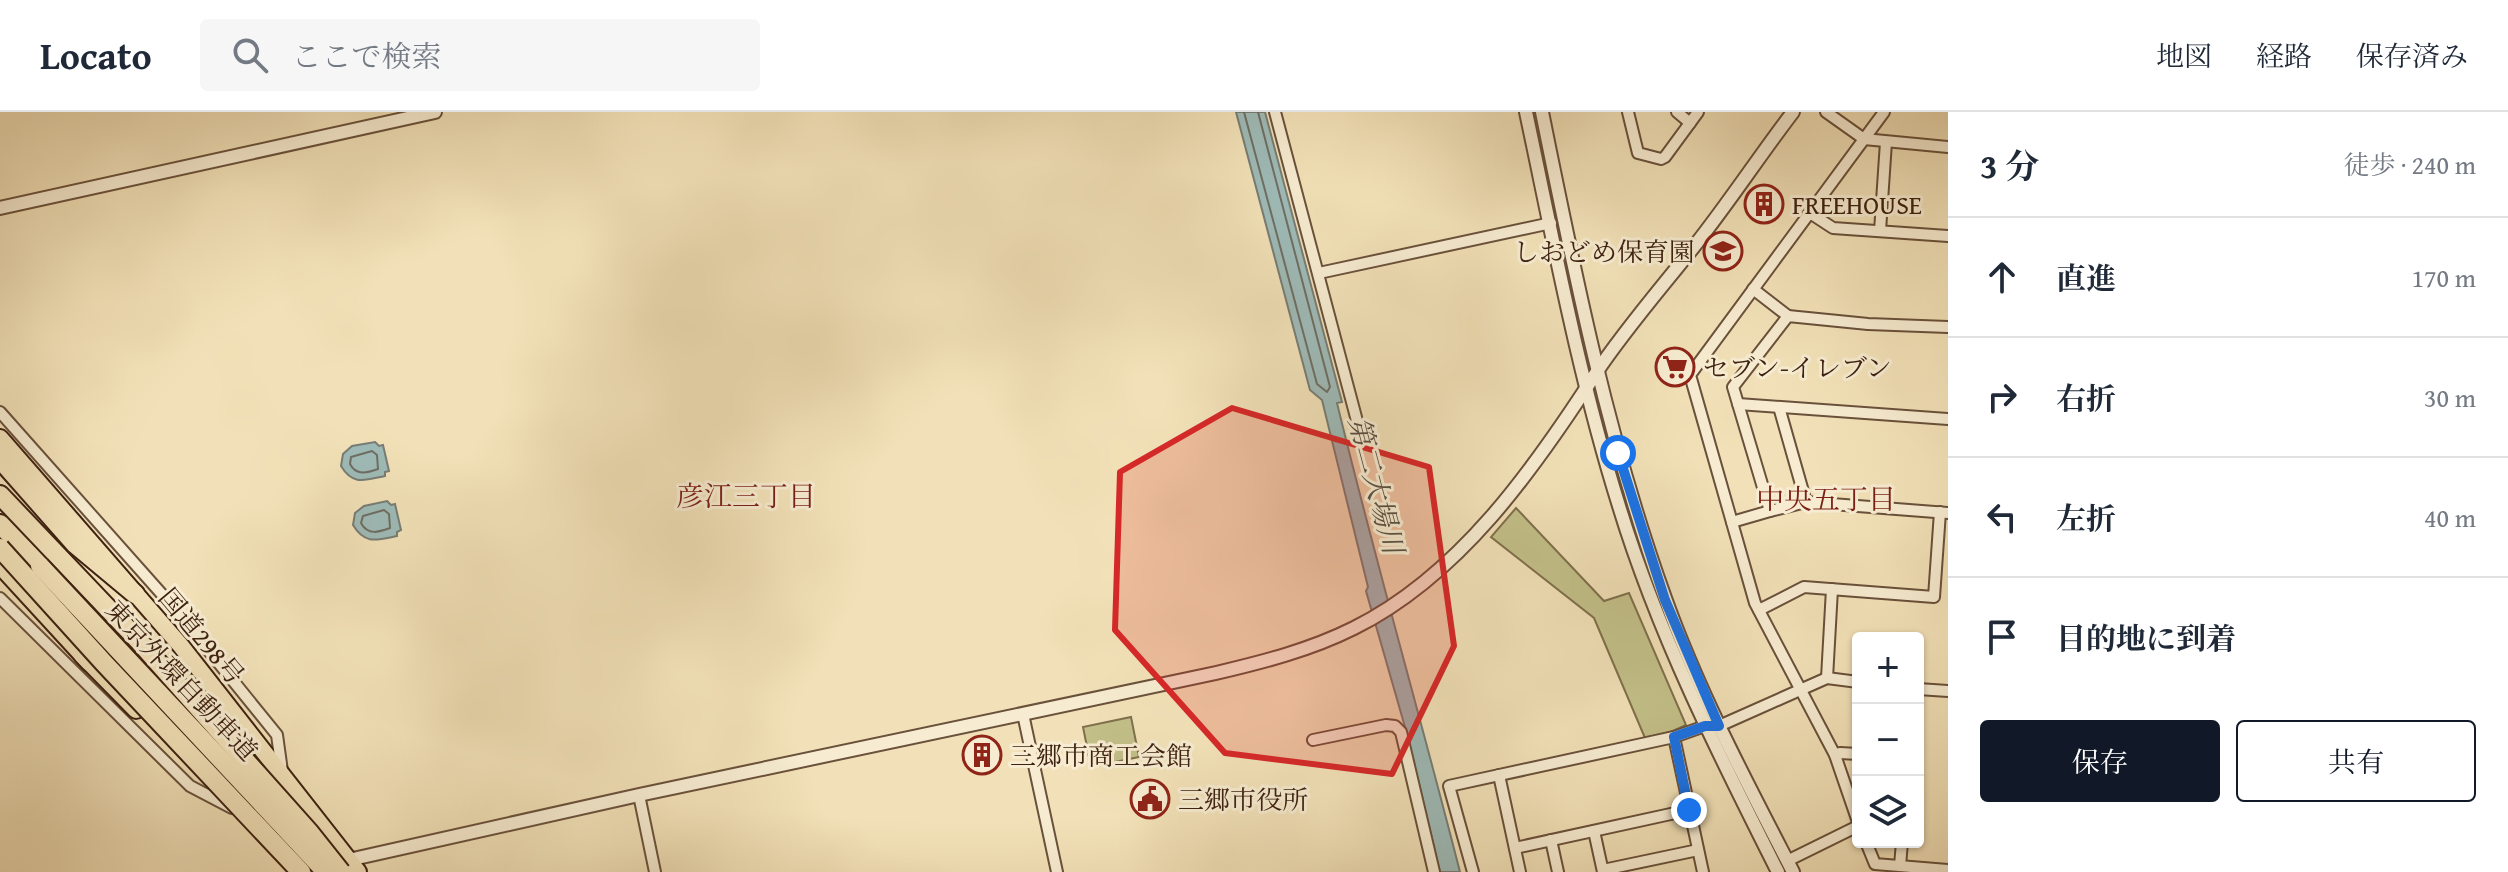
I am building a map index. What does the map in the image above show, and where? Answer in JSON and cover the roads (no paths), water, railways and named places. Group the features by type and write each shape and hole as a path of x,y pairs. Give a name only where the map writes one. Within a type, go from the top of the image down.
{"highway":[{"name":"国道298号","path":"0,438 282,771 349,868"},
{"path":"0,459 75,544 135,594"},
{"path":"0,488 30,524"},
{"path":"0,495 138,640 310,833 349,868"},
{"name":"東京外環自動車道","path":"0,524 326,872"},
{"name":"東京外環自動車道","path":"0,548 301,872"},
{"path":"0,564 291,872"},
{"path":"0,577 90,662"}],"street":[{"path":"0,208 435,112"},
{"path":"1275,112 1361,436"},
{"path":"1526,112 1604,457 1653,605 1779,869 1852,827"},
{"path":"1542,112 1597,372 1633,502 1665,600 1712,726"},
{"path":"1628,112 1638,153 1661,159 1698,112"},
{"path":"1677,112 1690,123"},
{"path":"291,872 349,868 639,795 1254,664 1312,646 1353,628 1403,599 1450,561 1479,531 1793,112"},
{"path":"1826,112 1864,139 1948,147"},
{"path":"1852,806 1835,755 1759,610 1690,375 1884,112"},
{"path":"1880,231 1886,142"},
{"path":"1810,213 1833,228 1948,236"},
{"path":"1319,273 1551,223"},
{"path":"1753,289 1788,316 1853,323 1948,327"},
{"path":"1770,511 1733,387 1788,316"},
{"path":"1738,404 1948,419"},
{"path":"1779,407 1806,502"},
{"path":"0,412 175,609 277,735 282,771"},
{"path":"1732,522 1806,502 1944,513 1934,597 1804,587 1759,610"},
{"path":"1827,678 1832,589"},
{"path":"0,598 190,786 232,808"},
{"path":"1473,872 1449,786 1674,737 1712,726 1827,678 1852,681"},
{"path":"1924,689 1948,691"},
{"path":"1023,714 1057,872"},
{"path":"1313,740 1386,725 1395,726 1401,732 1434,872"},
{"path":"1674,737 1703,872"},
{"path":"1835,755 1852,754"},
{"path":"1499,775 1520,872"},
{"path":"639,795 655,872"},
{"path":"1515,848 1689,810"},
{"path":"1594,831 1603,871 1698,850"},
{"path":"1551,840 1558,872"},
{"path":"1868,848 1875,864 1948,870"},
{"path":"1900,866 1902,848"}],"water":[{"path":"1236,112 1265,112 1342,402 1337,403 1352,462 1460,872 1440,872 1407,734 1366,591 1368,587 1322,400 1310,390"},
{"path":"375,442 383,445 389,471 385,472 385,476 365,480 350,477 341,466 343,454 352,446"},
{"path":"387,501 395,504 401,530 397,536 377,540 362,536 353,525 355,513 364,506"}],"place":[{"name":"FREEHOUSE","path":"1764,204"},
{"name":"しおどめ保育園","path":"1723,251"},
{"name":"セブン-イレブン","path":"1675,367"},
{"name":"三郷市商工会館","path":"982,755"},
{"name":"三郷市役所","path":"1150,799"}],"district":[{"name":"彦江三丁目","path":"746,495"},
{"name":"中央五丁目","path":"1826,498"}],"water label":[{"name":"第二大場川","path":"1377,485"}]}
